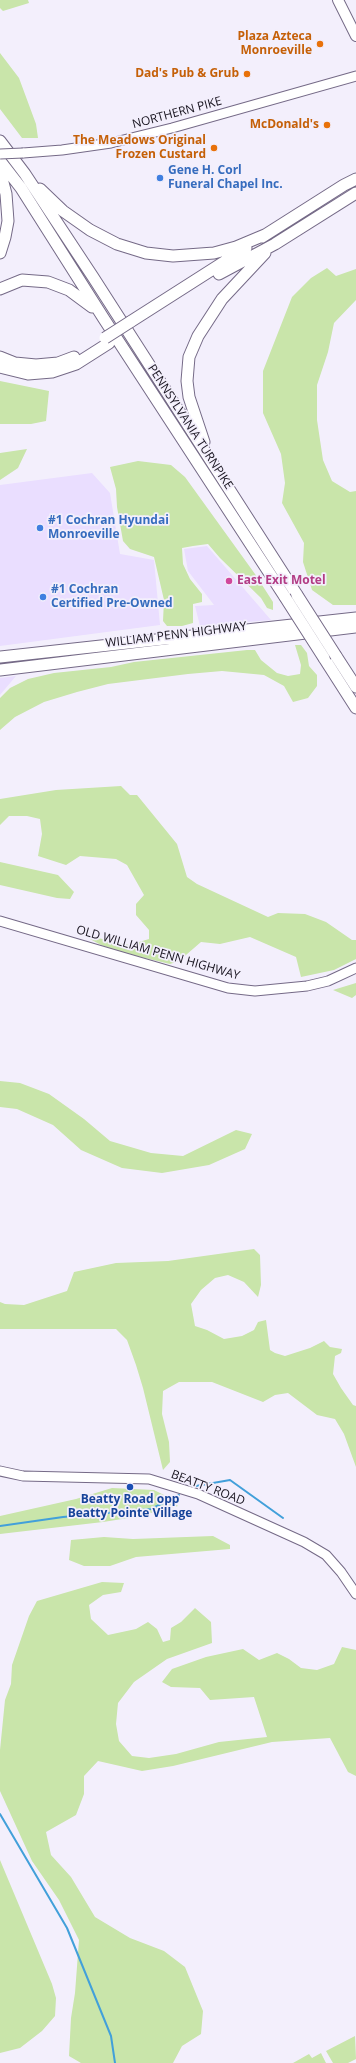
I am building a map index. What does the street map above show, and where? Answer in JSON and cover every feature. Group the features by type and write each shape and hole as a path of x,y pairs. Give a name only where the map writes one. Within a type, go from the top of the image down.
{"highway":[{"name":"PENNSYLVANIA TURNPIKE","path":"0,141 24,174 356,687"},
{"name":"PENNSYLVANIA TURNPIKE","path":"0,162 21,188 356,708"},
{"path":"0,171 8,212 7,229 0,253"},
{"path":"24,174 63,211 80,224 108,240 136,250 173,256 206,254 236,247 267,234"},
{"path":"0,367 28,374 52,372 76,364 107,341 267,234 344,185 356,179"},
{"path":"132,325 223,272 275,244 356,193"},
{"path":"212,464 189,397 186,381 189,357 198,336 222,298 275,244"},
{"path":"0,289 11,283 28,280 56,284 83,300 104,319"},
{"path":"0,357 22,364 50,364 72,357 107,341"},
{"name":"WILLIAM PENN HIGHWAY","path":"0,657 356,618"},
{"name":"WILLIAM PENN HIGHWAY","path":"0,670 356,627"}],"main road":[{"path":"338,0 356,36"},
{"name":"NORTHERN PIKE","path":"0,154 62,150 111,143 172,128 356,76"},
{"name":"OLD WILLIAM PENN HIGHWAY","path":"0,921 228,988 255,991 307,986 328,981 356,968"},
{"name":"BEATTY ROAD","path":"0,1471 23,1476 149,1479 198,1494 298,1539 326,1555 341,1572 356,1594"}],"shaded area":[{"path":"92,473 110,493 120,554 154,560 160,625 0,646 0,485"},
{"path":"207,546 271,620 200,626 195,606 214,605 188,571 184,549"},
{"path":"16,676 0,695 0,678"}],"green space":[{"path":"0,0 28,0 29,3 3,11 0,8"},
{"path":"0,53 19,78 36,124 38,138 22,138 0,109"},
{"path":"327,268 336,276 356,269 356,300 334,323 328,352 317,385 317,420 323,460 332,481 350,492 356,491 356,605 333,605 312,590 303,562 304,543 282,503 285,483 281,454 263,413 263,371 292,297 311,278"},
{"path":"0,381 49,391 46,421 31,424 0,424"},
{"path":"27,449 18,468 0,480 0,453"},
{"path":"138,461 171,465 185,477 255,574 273,602 273,610 267,608 261,598 220,558 208,544 193,546 182,548 183,564 190,579 202,594 202,602 193,604 193,623 182,626 167,626 163,621 164,600 154,557 130,549 123,541 117,507 116,489 110,467"},
{"path":"295,645 301,645 307,653 309,666 317,675 317,686 308,698 293,702 284,686 264,675 222,671 188,674 108,684 77,692 44,702 15,717 0,730 0,698 10,688 28,679 54,673 111,667 134,662 247,650 255,650 261,660 277,673 288,676 300,674 301,665"},
{"path":"121,786 130,795 137,795 177,844 187,877 197,884 268,917 278,913 305,914 326,922 352,940 356,940 356,959 334,970 301,977 296,957 250,937 220,944 201,942 179,961 170,964 124,953 101,945 90,939 98,938 129,945 149,939 149,930 136,915 136,904 144,895 127,865 116,859 80,856 66,865 38,856 42,834 40,819 27,816 9,816 0,825 0,799 56,790"},
{"path":"0,862 58,875 74,892 70,899 57,898 0,885"},
{"path":"356,983 356,995 352,998 333,990"},
{"path":"0,1081 20,1083 49,1094 84,1119 110,1141 151,1153 183,1156 236,1130 252,1134 245,1149 209,1165 162,1173 122,1168 81,1150 53,1125 17,1109 0,1107"},
{"path":"254,1249 260,1255 261,1285 258,1297 244,1282 228,1275 215,1278 201,1290 191,1304 195,1326 207,1330 224,1339 242,1336 254,1330 258,1322 266,1320 270,1350 275,1353 285,1356 310,1348 324,1341 330,1347 342,1349 341,1353 335,1356 333,1374 353,1405 356,1406 356,1467 344,1434 335,1419 317,1415 288,1393 275,1395 263,1402 212,1382 179,1382 163,1391 162,1414 169,1442 170,1462 163,1470 136,1365 127,1340 116,1329 0,1329 0,1302 5,1304 24,1305 67,1291 74,1272 116,1263 168,1261"},
{"path":"112,1488 154,1490 166,1496 178,1506 135,1517 0,1534 0,1516 76,1499"},
{"path":"213,1536 230,1545 230,1549 136,1557 110,1566 84,1566 69,1560 71,1540 104,1537 133,1539"},
{"path":"102,1582 124,1583 121,1592 103,1595 89,1605 91,1619 108,1635 136,1629 148,1622 157,1629 163,1642 170,1640 171,1628 181,1622 195,1608 211,1622 212,1643 167,1659 134,1682 118,1703 116,1724 119,1741 132,1756 149,1758 176,1754 219,1742 267,1737 254,1697 210,1700 200,1688 171,1687 162,1682 172,1669 206,1657 243,1649 259,1660 277,1653 289,1659 301,1668 317,1670 334,1664 342,1647 356,1650 356,1776 348,1772 330,1738 272,1742 173,1766 142,1771 98,1761 84,1776 84,1794 76,1815 46,1832 51,1855 71,1877 95,1917 130,1938 164,1951 185,1967 203,2011 201,2034 182,2046 173,2063 81,2063 69,2056 71,2018 75,1993 79,1940 59,1900 32,1861 0,1791 0,1750 5,1700 11,1684 12,1665 29,1616 37,1601"},
{"path":"0,1860 52,1984 56,1998 55,2016 42,2031 20,2048 0,2053"},
{"path":"355,2036 356,2059 348,2063 333,2063 326,2051"},
{"path":"321,2053 326,2063 293,2063 309,2054 312,2058"}],"waterway":[{"path":"196,1486 230,1480 283,1518"},
{"path":"0,1526 63,1517 151,1509 179,1495"},
{"path":"0,1814 67,1928 111,2036 115,2063"}],"place":[{"name":"Plaza Azteca Monroeville","path":"320,44"},
{"name":"Dad's Pub & Grub","path":"247,74"},
{"name":"McDonald's","path":"327,125"},
{"name":"The Meadows Original Frozen Custard","path":"214,148"},
{"name":"Gene H. Corl Funeral Chapel Inc.","path":"160,178"},
{"name":"#1 Cochran Hyundai Monroeville","path":"40,528"},
{"name":"East Exit Motel","path":"229,581"},
{"name":"#1 Cochran Certified Pre-Owned","path":"43,597"},
{"name":"Beatty Road opp Beatty Pointe Village","path":"130,1487"}]}
